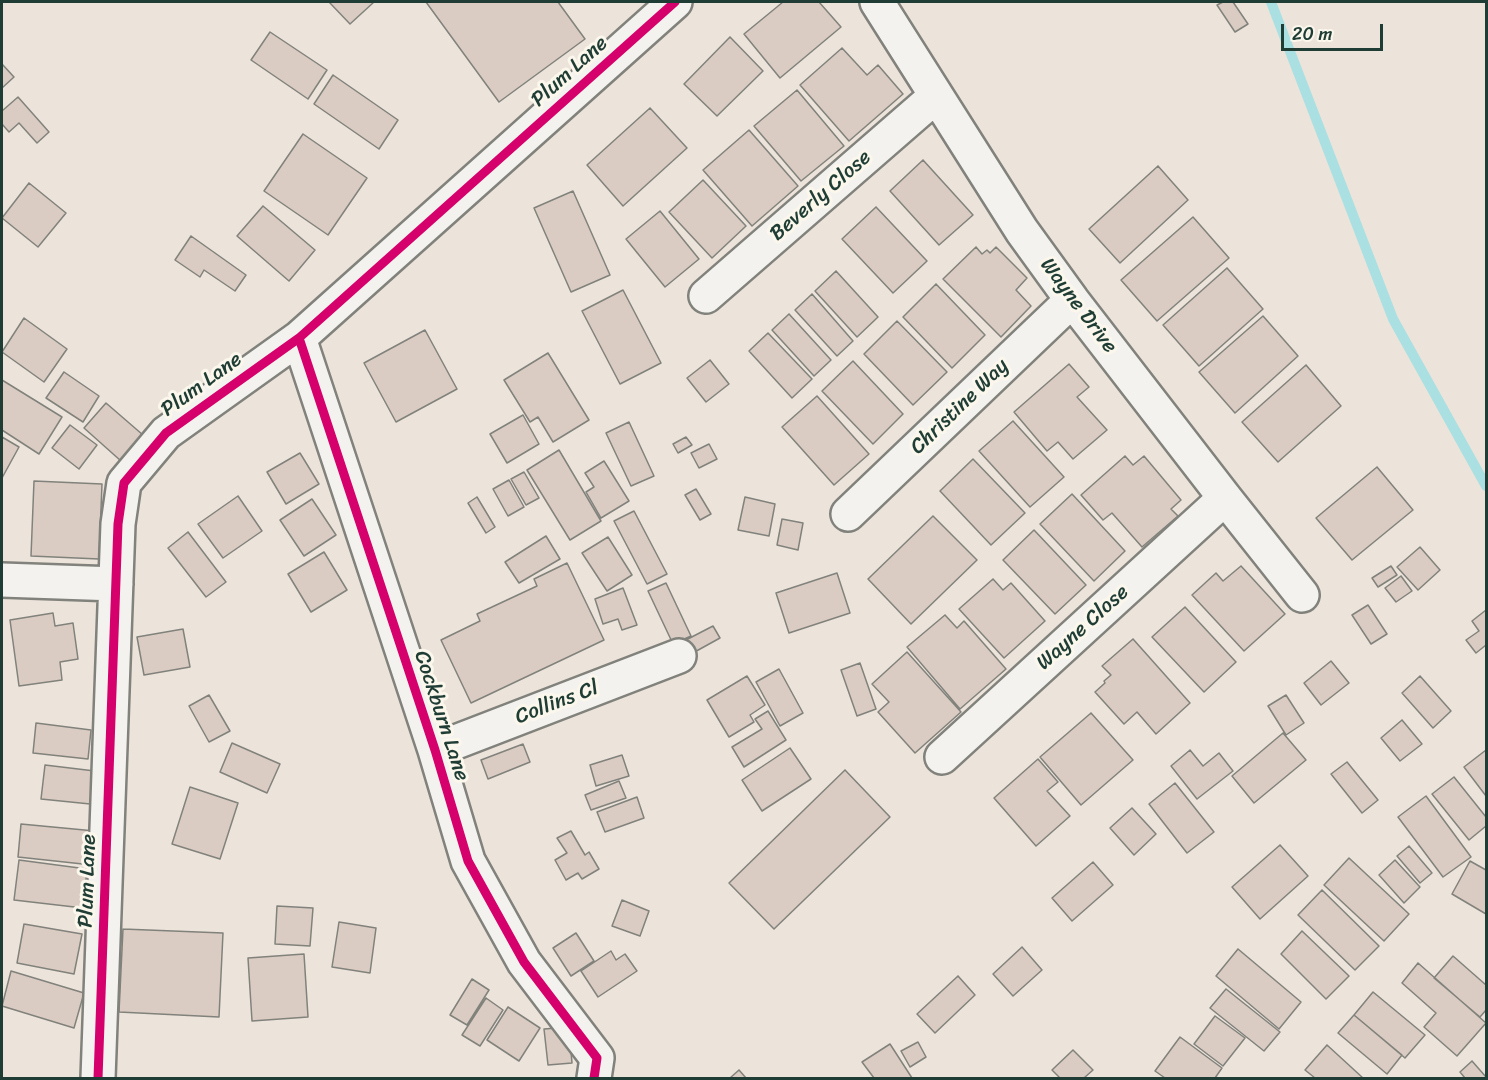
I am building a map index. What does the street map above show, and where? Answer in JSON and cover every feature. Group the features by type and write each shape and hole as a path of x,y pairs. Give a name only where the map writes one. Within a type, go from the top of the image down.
{"street":[{"name":"Plum Lane","path":"98,1078 118,524 124,483 166,434 299,338 675,2"},
{"name":"Wayne Drive","path":"877,2 1022,231 1072,300 1302,595"},
{"name":"Beverly Close","path":"706,296 936,96"},
{"name":"Christine Way","path":"848,514 1072,300"},
{"name":"Cockburn Lane","path":"299,338 435,750 468,861 524,962 597,1058 594,1078"},
{"name":"Wayne Close","path":"942,757 1225,498"},
{"path":"2,580 116,584"},
{"name":"Collins Cl","path":"435,750 679,656"}],"building":[{"path":"329,2 374,2 350,24"},
{"path":"426,2 558,2 585,39 499,102"},
{"path":"783,2 819,2 841,27 780,78 744,34"},
{"path":"1223,2 1233,2 1248,24 1235,32 1217,5"},
{"path":"270,32 327,70 308,99 251,60"},
{"path":"730,37 763,71 717,116 684,84"},
{"path":"842,48 867,75 878,65 903,94 849,141 800,85"},
{"path":"2,64 14,77 2,88"},
{"path":"333,75 398,120 379,149 314,104"},
{"path":"797,90 844,146 801,181 754,126"},
{"path":"18,97 49,132 37,143 19,123 9,132 2,124 2,111"},
{"path":"650,108 687,148 623,206 587,165"},
{"path":"749,130 798,186 752,226 703,170"},
{"path":"303,134 367,178 328,235 264,191"},
{"path":"923,160 973,215 939,245 890,191"},
{"path":"1158,166 1188,200 1120,263 1089,229"},
{"path":"703,180 746,226 712,258 669,212"},
{"path":"29,183 66,213 38,247 2,218"},
{"path":"573,191 610,275 571,292 534,208"},
{"path":"263,206 315,250 289,281 237,236"},
{"path":"876,207 927,261 893,293 842,239"},
{"path":"660,211 699,259 665,287 626,239"},
{"path":"1193,217 1229,258 1157,321 1121,280"},
{"path":"191,236 246,275 235,291 204,270 200,277 175,260"},
{"path":"976,247 982,254 987,250 990,253 996,247 1027,278 1016,290 1031,306 1001,337 943,279"},
{"path":"1227,268 1263,309 1199,366 1163,325"},
{"path":"836,271 878,317 857,337 815,291"},
{"path":"936,284 985,335 952,368 903,317"},
{"path":"623,290 661,363 620,384 582,311"},
{"path":"812,294 853,341 837,356 795,310"},
{"path":"789,314 831,360 814,376 772,330"},
{"path":"1263,316 1298,356 1235,413 1199,372"},
{"path":"24,318 67,349 44,382 2,352"},
{"path":"897,321 947,372 913,405 864,354"},
{"path":"425,330 457,389 396,422 364,363"},
{"path":"768,333 812,379 792,398 749,351"},
{"path":"548,353 589,420 553,442 538,417 530,422 504,380"},
{"path":"710,360 729,384 706,402 687,378"},
{"path":"853,361 903,414 873,444 822,391"},
{"path":"1069,364 1089,387 1077,397 1107,430 1073,459 1058,442 1047,451 1014,412"},
{"path":"1306,365 1341,406 1278,462 1242,422"},
{"path":"64,372 99,396 83,422 46,398"},
{"path":"2,380 62,417 39,454 2,430"},
{"path":"817,396 869,454 834,485 782,427"},
{"path":"106,403 143,435 121,461 84,428"},
{"path":"523,415 539,444 507,463 490,434"},
{"path":"1013,421 1064,477 1030,507 979,451"},
{"path":"629,422 654,476 631,486 606,433"},
{"path":"70,425 97,445 79,469 52,448"},
{"path":"2,437 19,447 2,478"},
{"path":"686,437 692,445 678,453 673,444"},
{"path":"709,444 717,459 699,468 691,453"},
{"path":"559,450 601,521 570,540 527,470"},
{"path":"300,453 319,484 286,504 267,472"},
{"path":"1125,456 1133,465 1144,456 1181,500 1171,509 1178,516 1142,547 1112,513 1103,520 1081,495"},
{"path":"973,459 1025,513 991,545 940,491"},
{"path":"604,461 629,501 601,518 586,492 594,487 585,473"},
{"path":"1377,467 1413,510 1352,560 1316,518"},
{"path":"524,472 539,498 526,505 511,479"},
{"path":"509,480 524,507 508,516 493,489"},
{"path":"34,481 102,484 99,559 31,556"},
{"path":"696,489 711,514 700,520 685,495"},
{"path":"1072,494 1125,551 1094,581 1040,524"},
{"path":"238,496 262,531 223,558 198,524"},
{"path":"477,497 495,527 486,533 468,503"},
{"path":"745,497 775,504 769,536 738,530"},
{"path":"312,499 336,535 304,556 280,520"},
{"path":"634,511 667,574 647,584 614,521"},
{"path":"933,516 977,560 911,624 868,579"},
{"path":"782,519 803,523 798,550 777,545"},
{"path":"1034,530 1086,585 1055,614 1003,560"},
{"path":"188,532 226,582 206,597 168,548"},
{"path":"546,536 560,559 519,583 505,562"},
{"path":"608,537 632,575 607,591 582,553"},
{"path":"1420,547 1440,570 1418,590 1397,567"},
{"path":"324,552 347,590 311,612 288,574"},
{"path":"567,563 604,640 471,703 441,640 480,621 477,614 537,586 534,579"},
{"path":"1241,566 1285,614 1244,651 1192,595 1216,573 1223,581"},
{"path":"1391,566 1397,575 1378,587 1372,578"},
{"path":"837,573 850,613 789,633 776,593"},
{"path":"1401,576 1412,591 1396,602 1385,588"},
{"path":"993,579 1003,590 1011,583 1045,621 1004,658 959,609"},
{"path":"666,583 691,636 673,644 648,591"},
{"path":"623,588 637,625 622,630 618,619 603,624 595,599"},
{"path":"1368,605 1387,634 1371,644 1352,615"},
{"path":"1185,607 1236,662 1204,692 1152,637"},
{"path":"1486,610 1486,645 1476,653 1466,640 1479,631 1472,621"},
{"path":"53,613 55,626 73,623 78,659 60,662 62,680 19,686 10,620"},
{"path":"945,615 957,628 964,621 1006,669 960,709 907,647"},
{"path":"713,626 720,638 691,654 684,641"},
{"path":"183,629 190,667 144,675 137,637"},
{"path":"1133,639 1190,703 1156,734 1137,712 1124,724 1095,692 1111,675 1102,666"},
{"path":"907,652 961,712 915,753 878,712 889,702 872,684"},
{"path":"1331,661 1349,683 1321,705 1304,683"},
{"path":"860,663 876,709 857,716 841,670"},
{"path":"779,669 803,713 780,726 756,682"},
{"path":"747,676 765,705 750,715 754,722 729,737 707,700"},
{"path":"1420,676 1451,711 1433,728 1402,693"},
{"path":"209,695 230,731 209,742 189,706"},
{"path":"1286,695 1304,723 1286,735 1268,706"},
{"path":"768,711 786,740 744,767 732,747 762,729 755,719"},
{"path":"1091,713 1133,760 1081,805 1040,757"},
{"path":"1402,720 1422,744 1400,761 1381,738"},
{"path":"36,723 91,730 88,759 33,753"},
{"path":"1283,733 1306,760 1254,803 1232,776"},
{"path":"232,743 280,764 267,793 220,772"},
{"path":"523,744 530,762 488,779 481,760"},
{"path":"790,748 811,779 762,811 742,780"},
{"path":"1190,750 1203,766 1219,753 1233,771 1197,799 1171,766"},
{"path":"1486,750 1486,796 1464,767"},
{"path":"622,755 629,776 596,786 590,765"},
{"path":"1038,759 1058,782 1047,791 1070,816 1036,846 994,798"},
{"path":"1347,762 1378,800 1362,813 1331,774"},
{"path":"45,765 103,772 100,805 41,799"},
{"path":"845,770 890,817 774,929 729,883"},
{"path":"1454,777 1486,817 1486,826 1469,840 1432,794"},
{"path":"619,781 626,798 591,810 585,795"},
{"path":"1175,783 1214,832 1187,853 1149,804"},
{"path":"190,787 238,803 220,859 172,844"},
{"path":"1426,796 1471,857 1443,877 1398,817"},
{"path":"637,797 644,818 605,832 597,812"},
{"path":"1132,808 1156,834 1134,855 1110,828"},
{"path":"21,824 95,831 92,865 18,857"},
{"path":"571,831 585,855 589,852 599,869 582,879 578,873 566,880 555,860 567,853 557,838"},
{"path":"1280,845 1308,876 1260,919 1232,887"},
{"path":"1409,846 1432,873 1420,883 1397,856"},
{"path":"1349,858 1409,914 1384,941 1324,885"},
{"path":"19,860 87,869 83,908 14,900"},
{"path":"1395,860 1420,887 1404,903 1379,875"},
{"path":"1470,861 1486,870 1486,914 1452,894"},
{"path":"1093,862 1113,885 1072,921 1052,898"},
{"path":"1322,890 1379,946 1355,970 1298,915"},
{"path":"622,900 649,911 640,936 612,926"},
{"path":"277,906 313,908 310,946 275,944"},
{"path":"339,922 376,928 370,973 332,967"},
{"path":"24,924 82,934 74,974 17,963"},
{"path":"123,929 223,933 219,1017 119,1012"},
{"path":"1302,931 1349,976 1326,999 1281,954"},
{"path":"576,933 594,961 571,976 553,948"},
{"path":"1022,947 1042,970 1013,996 993,974"},
{"path":"1238,949 1301,1002 1279,1029 1216,976"},
{"path":"611,951 616,960 625,954 637,971 598,997 581,971"},
{"path":"304,954 308,1017 252,1021 248,958"},
{"path":"1453,956 1486,985 1486,1010 1480,1017 1434,978"},
{"path":"1418,963 1486,1023 1457,1056 1424,1027 1436,1013 1402,983"},
{"path":"11,971 84,993 74,1028 2,1006"},
{"path":"958,976 975,995 935,1033 917,1014"},
{"path":"472,979 489,990 467,1025 450,1015"},
{"path":"1226,989 1280,1032 1264,1051 1210,1008"},
{"path":"1373,992 1425,1035 1405,1058 1354,1015"},
{"path":"486,998 503,1010 480,1046 462,1035"},
{"path":"508,1007 540,1028 519,1061 487,1040"},
{"path":"1354,1015 1402,1055 1387,1074 1338,1033"},
{"path":"1215,1016 1245,1038 1223,1066 1194,1044"},
{"path":"569,1027 572,1063 548,1065 544,1029"},
{"path":"1180,1037 1222,1068 1215,1078 1165,1078 1155,1071"},
{"path":"918,1042 926,1057 910,1067 901,1051"},
{"path":"890,1044 912,1078 874,1078 862,1062"},
{"path":"1327,1045 1363,1078 1315,1078 1305,1070"},
{"path":"1073,1050 1093,1070 1084,1078 1060,1078 1052,1070"},
{"path":"1472,1061 1486,1078 1465,1078 1460,1072"},
{"path":"739,1070 746,1078 730,1078"}],"waterway":[{"path":"1271,2 1393,319 1486,486"}],"cycle path":[{"path":"98,1078 118,524 124,483 166,433 299,338 675,2"},
{"path":"299,338 435,750 468,861 524,962 597,1058 594,1078"}]}
